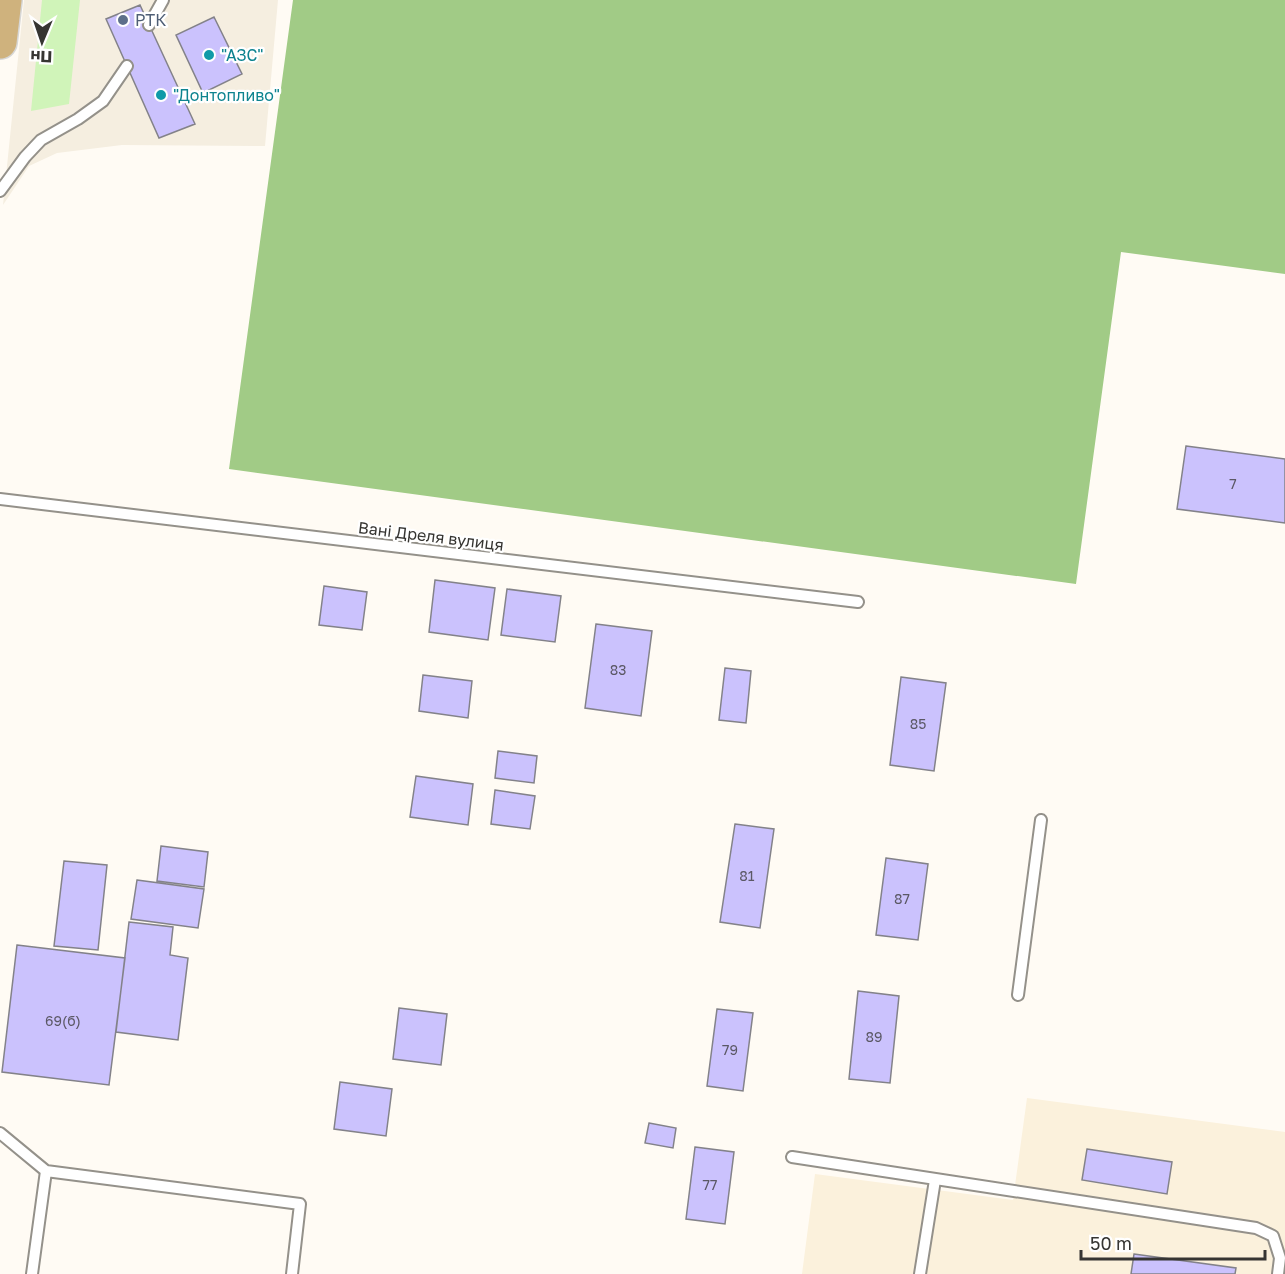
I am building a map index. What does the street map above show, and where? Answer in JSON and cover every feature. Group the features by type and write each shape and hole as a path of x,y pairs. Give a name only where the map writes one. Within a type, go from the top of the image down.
{"main road":[{"path":"0,42 5,0"}],"lane":[{"path":"149,25 163,0"},
{"path":"0,191 41,140 78,119 103,100 127,66"},
{"name":"Вані Дреля вулиця","path":"0,499 858,602"},
{"path":"1018,995 1041,820"},
{"path":"0,1132 46,1170 300,1204 292,1274"},
{"path":"792,1157 1256,1228 1273,1236 1280,1258 1278,1274"},
{"path":"32,1274 46,1170"},
{"path":"920,1274 935,1180"}],"shaded area":[{"path":"24,0 278,0 265,146 122,145 57,153 29,166 3,205"},
{"path":"1027,1098 1285,1132 1285,1274 802,1274 815,1174 1013,1200"}],"green space":[{"path":"42,0 80,0 69,104 31,111"},
{"path":"293,0 1285,0 1285,274 1121,252 1076,584 229,469"}],"building":[{"name":"\"Донтопливо\"","path":"140,5 195,124 159,138 106,19"},
{"name":"\"АЗС\"","path":"214,17 242,74 203,93 176,35"},
{"path":"1186,446 1285,459 1285,523 1177,509"},
{"path":"435,580 495,588 488,640 429,632"},
{"path":"324,586 367,592 362,630 319,625"},
{"path":"507,589 561,596 555,642 501,635"},
{"path":"596,624 652,631 641,716 585,708"},
{"path":"725,668 751,671 746,723 719,720"},
{"path":"423,675 472,681 468,718 419,711"},
{"path":"901,677 946,683 934,771 890,765"},
{"path":"498,751 537,756 534,783 495,778"},
{"path":"416,776 473,784 468,825 410,817"},
{"path":"495,790 535,796 530,829 491,824"},
{"path":"735,824 774,829 760,928 720,922"},
{"path":"161,846 208,852 204,887 157,881"},
{"path":"886,858 928,864 918,940 876,935"},
{"path":"64,861 107,865 98,950 54,946"},
{"path":"137,880 204,889 198,928 131,919"},
{"path":"129,922 173,927 170,955 188,958 178,1040 116,1032"},
{"path":"17,945 125,958 109,1085 2,1072"},
{"path":"858,991 899,996 890,1083 849,1079"},
{"path":"399,1008 447,1014 441,1065 393,1059"},
{"path":"717,1009 753,1013 743,1091 707,1086"},
{"path":"340,1082 392,1089 386,1136 334,1129"},
{"path":"649,1123 676,1128 673,1148 645,1143"},
{"path":"695,1147 734,1152 725,1224 686,1219"},
{"path":"1087,1149 1172,1162 1167,1194 1082,1180"},
{"path":"1134,1254 1236,1268 1235,1274 1131,1274"}],"place":[{"name":"РТК","path":"123,20"},
{"name":"\"АЗС\"","path":"209,55"},
{"name":"\"Донтопливо\"","path":"161,95"}]}
